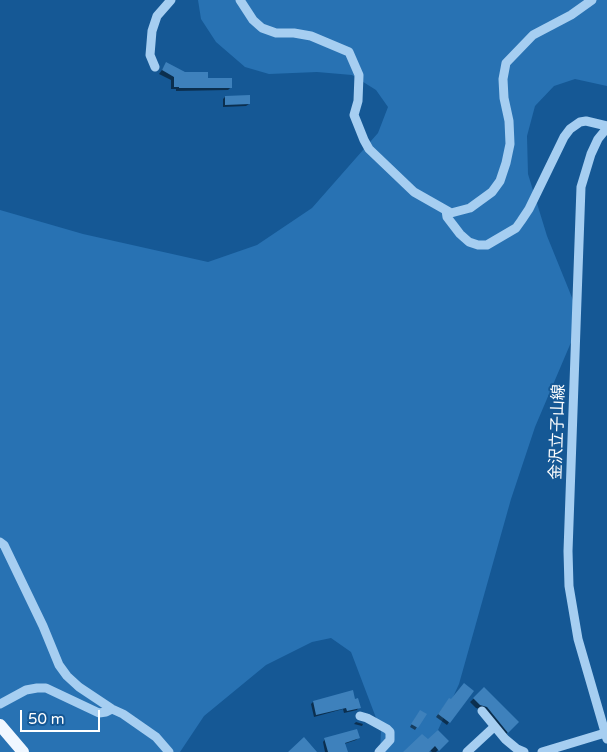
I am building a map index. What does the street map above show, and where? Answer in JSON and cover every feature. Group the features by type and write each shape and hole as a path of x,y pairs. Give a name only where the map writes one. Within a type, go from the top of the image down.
{"main road":[{"path":"0,725 23,752"}],"street":[{"path":"156,67 150,55 152,31 158,16 171,0"},
{"path":"240,0 253,20 262,28 276,33 294,33 311,36 349,52 359,75 358,101 354,115 369,150 414,192 451,212 470,208 492,192 500,182 510,144 503,78 506,63 533,35 571,16 592,0"},
{"path":"446,210 450,222 469,242 487,245 516,228 529,210 564,137 570,129 580,122 586,121 607,127"},
{"name":"金沢立子山線","path":"606,736 578,639 569,586 568,551 582,187 591,154 598,139 607,127"},
{"path":"0,542 4,545 43,626 58,665 79,687 156,737 169,752"},
{"path":"0,704 26,690 46,688 99,713 112,709"},
{"path":"482,711 505,739 524,752"},
{"path":"360,716 367,718 390,732 390,740 379,752"},
{"path":"466,752 494,727"},
{"path":"542,752 606,736"}],"shaded area":[{"path":"198,0 607,0 607,86 575,79 554,86 535,106 527,136 528,174 547,236 575,305 572,340 535,427 511,499 459,684 428,752 380,752 381,731 351,652 331,638 312,642 266,665 204,716 180,752 0,752 0,210 83,234 208,262 257,245 312,208 378,133 388,107 376,90 352,75 317,72 269,74 245,67 216,42 201,19"}],"building":[{"path":"166,62 185,72 208,72 208,78 232,78 232,88 174,87 174,77 162,70"},
{"path":"250,95 250,104 225,105 225,96"},
{"path":"464,683 474,691 450,723 438,714 449,698 451,699"},
{"path":"484,687 519,722 508,733 487,707 480,705 473,698"},
{"path":"353,690 355,699 358,698 361,708 347,711 346,708 316,715 313,701"},
{"path":"420,710 427,714 418,728 411,724"},
{"path":"357,729 360,738 345,743 348,752 328,752 324,738"},
{"path":"438,730 449,741 439,751 435,746 429,752 403,752 422,734 428,739"},
{"path":"304,737 317,752 288,752"}]}
